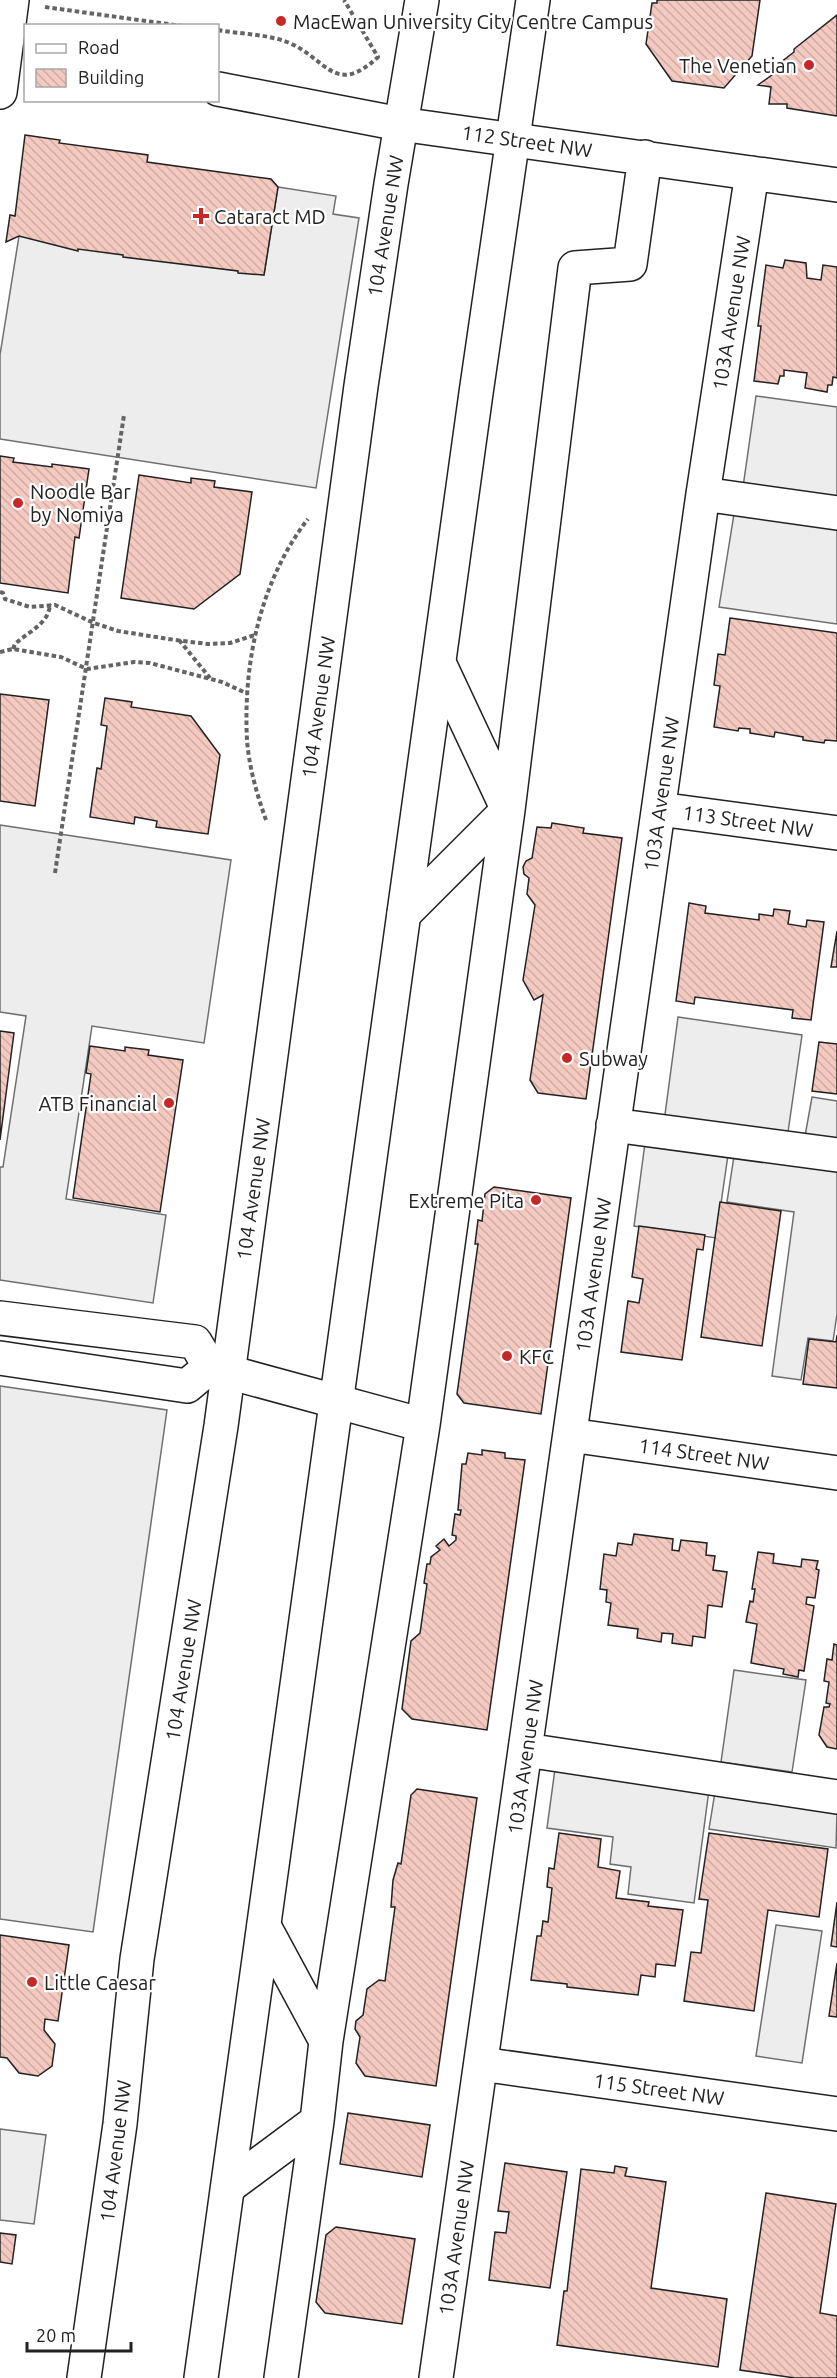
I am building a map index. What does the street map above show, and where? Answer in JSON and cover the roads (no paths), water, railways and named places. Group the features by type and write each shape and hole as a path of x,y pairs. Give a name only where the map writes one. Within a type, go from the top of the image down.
{"main road":[{"name":"104 Avenue NW","path":"84,2378 120,2124 137,1959 219,1369 400,124 422,0"},
{"path":"201,2378 476,393 534,0"},
{"path":"0,92 16,49 12,4"},
{"name":"112 Street NW","path":"219,89 400,124 837,185"},
{"path":"281,2378 326,2041 423,1425 508,810 575,268 630,264 645,157"},
{"name":"103A Avenue NW","path":"436,2378 703,494 752,173"},
{"path":"703,494 837,513"},
{"path":"439,663 508,810"},
{"name":"113 Street NW","path":"659,809 837,833"},
{"path":"404,914 508,810"},
{"path":"613,1125 837,1155"},
{"path":"0,1318 195,1342 219,1369 423,1425"},
{"path":"0,1358 187,1386 219,1369"},
{"name":"114 Street NW","path":"570,1435 837,1473"},
{"path":"526,1750 837,1797"},
{"path":"264,1926 326,2041"},
{"name":"115 Street NW","path":"481,2064 837,2114"},
{"path":"228,2187 250,2173 317,2121"}],"place":[{"name":"MacEwan University City Centre Campus","path":"281,21"},
{"name":"The Venetian","path":"809,65"},
{"name":"Cataract MD","path":"201,216"},
{"name":"Noodle Bar by Nomiya","path":"18,503"},
{"name":"Subway","path":"567,1058"},
{"name":"ATB Financial","path":"169,1103"},
{"name":"Extreme Pita","path":"536,1200"},
{"name":"KFC","path":"507,1356"},
{"name":"Little Caesar","path":"32,1982"}]}
